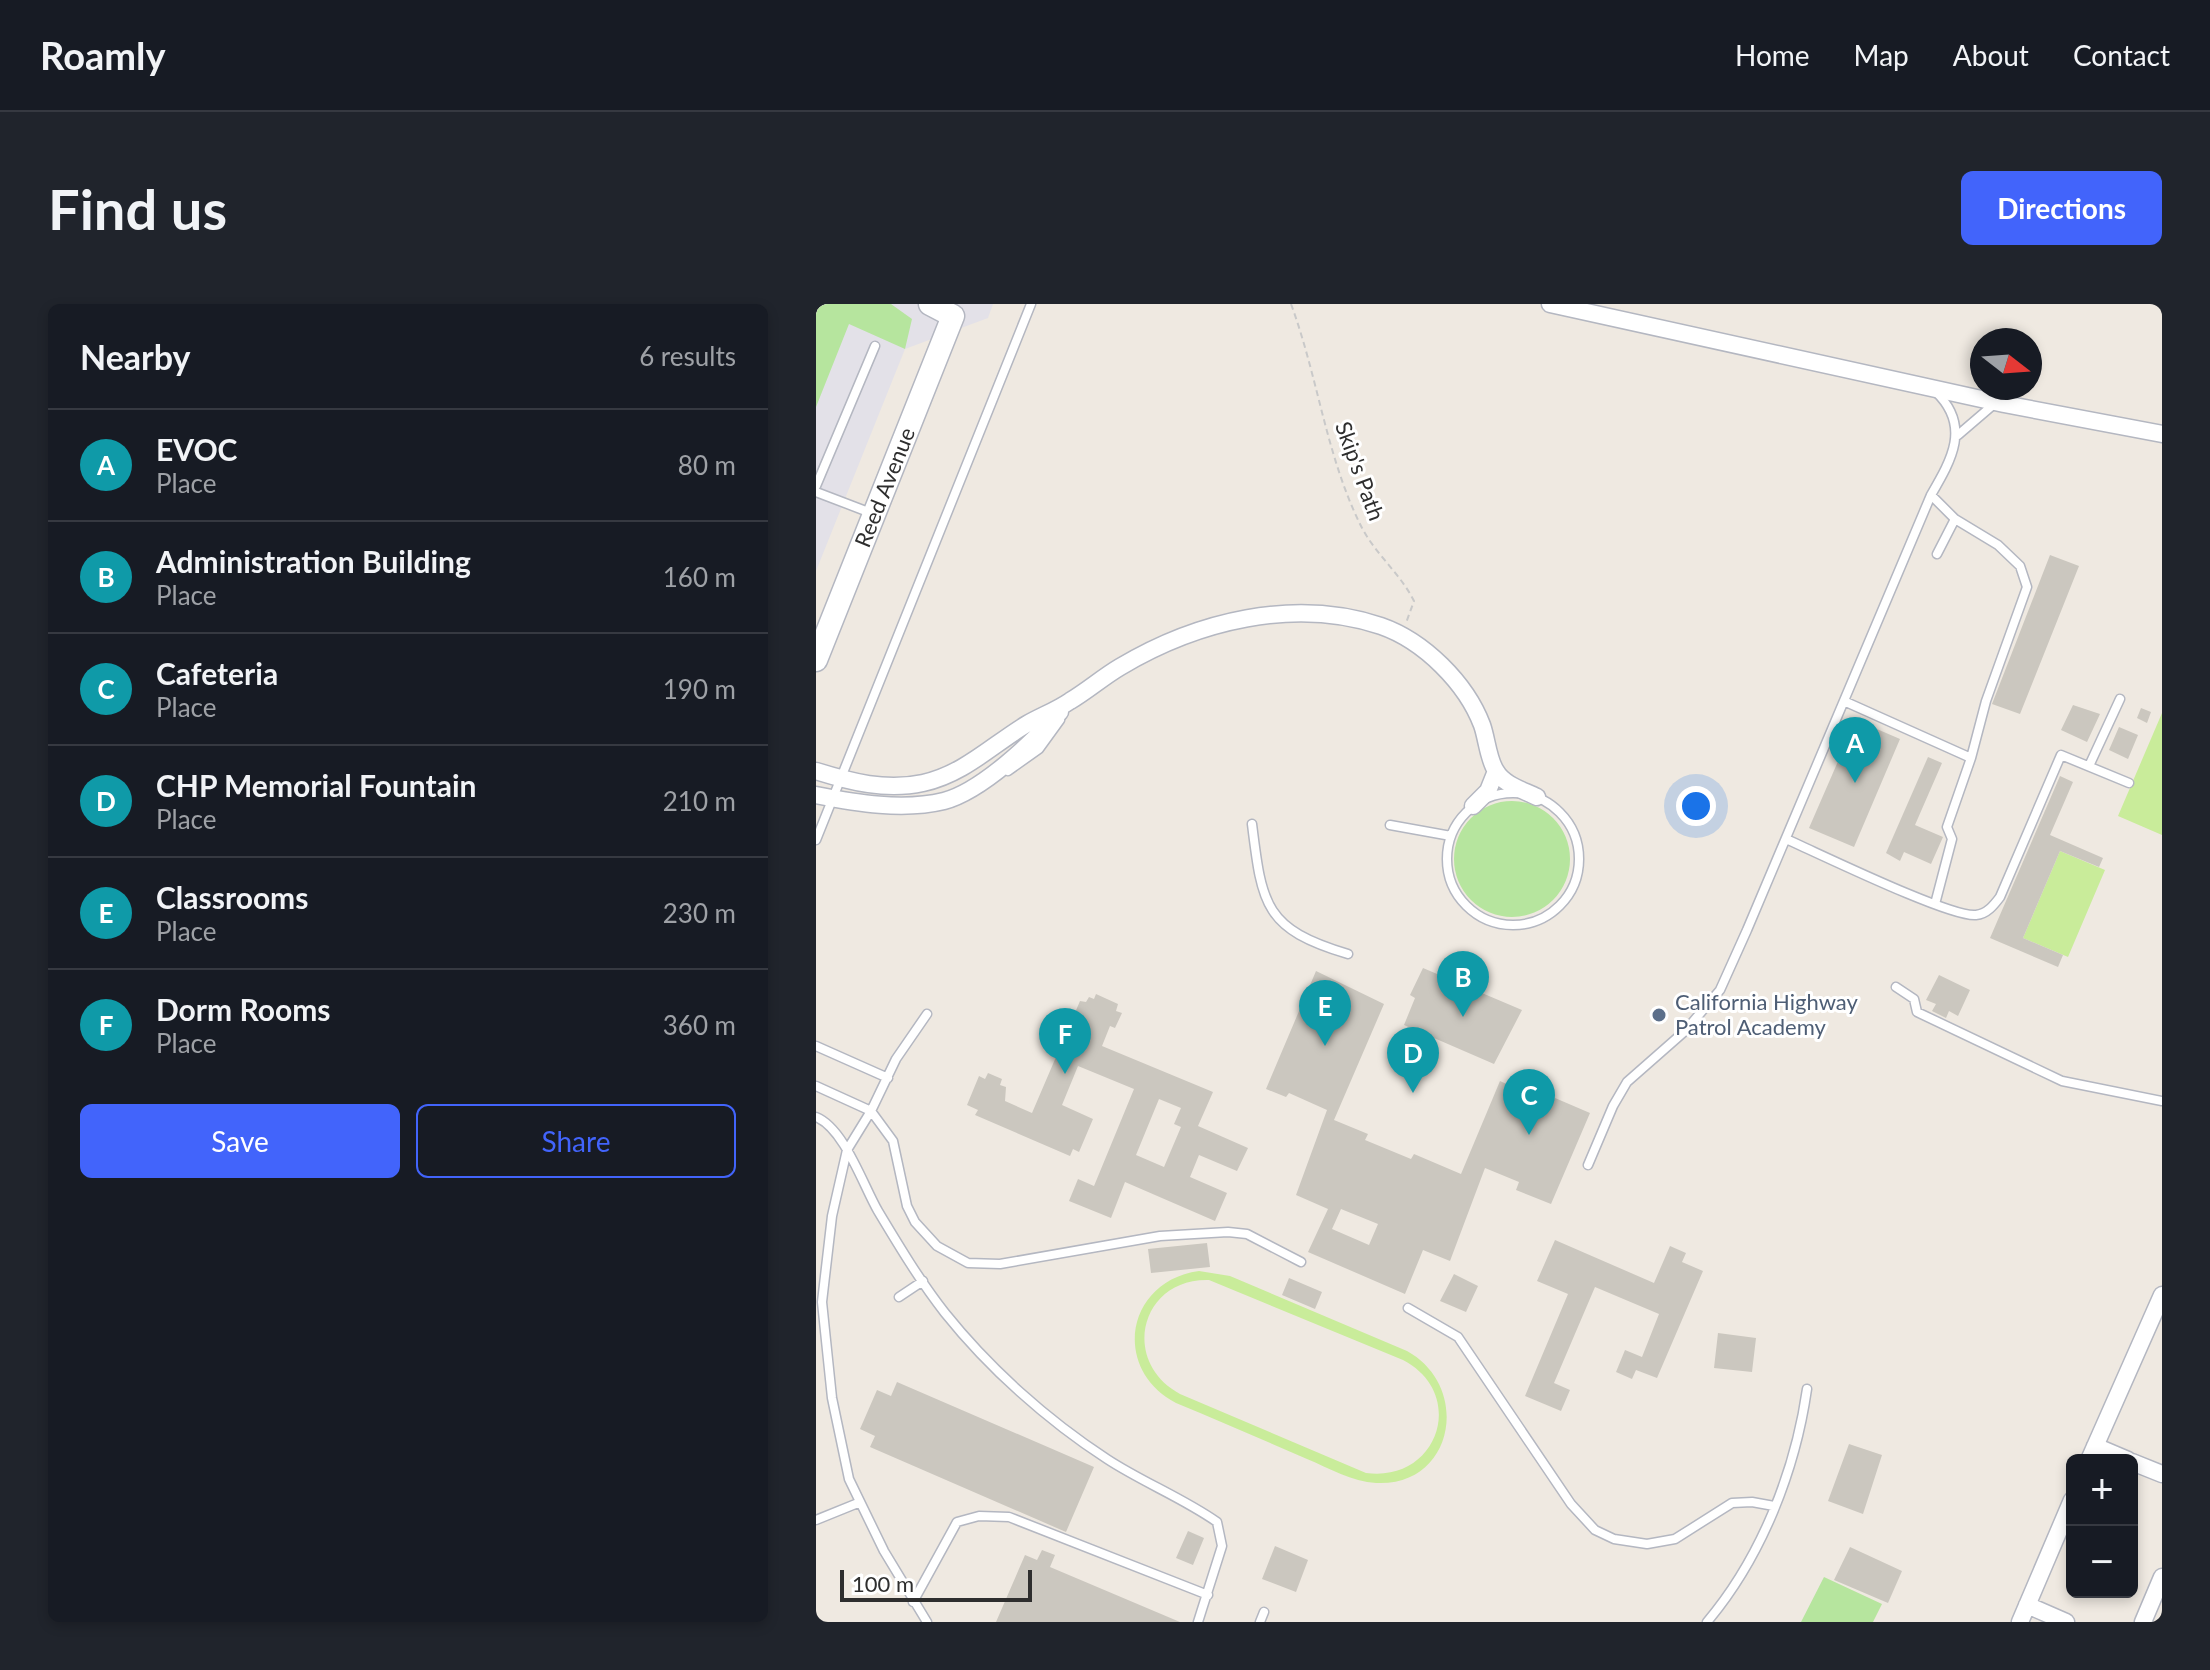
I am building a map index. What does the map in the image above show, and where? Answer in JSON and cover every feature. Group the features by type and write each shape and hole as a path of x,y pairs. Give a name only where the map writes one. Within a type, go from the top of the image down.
{"street":[{"path":"930,304 955,310"},
{"path":"1550,304 1998,402 2162,434"},
{"name":"Reed Avenue","path":"816,660 955,310"},
{"path":"816,771 868,785 899,785 956,773 1119,667 1166,643 1206,629 1265,615 1304,612 1344,615 1402,635 1445,670 1464,693 1481,722 1496,771 1509,784 1537,797"},
{"path":"824,797 901,806 946,801 990,776 1036,738 1069,702"},
{"path":"1473,806 1488,791 1496,771"},
{"path":"2092,1453 2162,1295"},
{"path":"2138,1464 2162,1474"},
{"path":"2020,1622 2066,1514"},
{"path":"2143,1622 2162,1577"},
{"path":"2027,1605 2066,1622"}],"lane":[{"path":"816,840 824,797 840,778 1031,304"},
{"path":"874,514 816,489 875,346"},
{"path":"1921,383 1948,404 1958,435"},
{"path":"1588,1165 1613,1106 1627,1082 1685,1031 1720,990 1958,435 1976,416 1998,402"},
{"path":"1931,495 1955,519 1998,545 2020,566 2027,587 1986,701 1971,758 1947,827 1952,839 1935,904"},
{"path":"1937,554 1955,519"},
{"path":"2089,766 2120,699"},
{"path":"1846,702 1971,758"},
{"path":"1786,839 1935,904 1963,914 1977,915 1987,911 2000,897 2061,755 2129,783"},
{"path":"1504,793 1537,797 1563,815 1574,834 1579,855 1576,877 1567,897 1539,919 1504,924 1472,911 1456,893 1448,871 1451,836 1473,806 1504,793"},
{"path":"1252,824 1260,880 1274,915 1307,941 1348,954"},
{"path":"1390,825 1451,836"},
{"path":"1896,987 1914,999 1917,1012 2062,1081 2162,1101"},
{"path":"927,1014 847,1150 827,1252 823,1329 839,1439 858,1503 927,1622"},
{"path":"816,1046 888,1078"},
{"path":"816,1086 871,1111 893,1141 907,1206 915,1222 937,1246 968,1263 1000,1264 1160,1236 1228,1232 1247,1234 1301,1262"},
{"path":"816,1117 825,1121 847,1150 876,1208 923,1281 976,1347 1058,1422 1104,1457 1217,1522 1222,1546 1198,1622"},
{"path":"899,1297 923,1281"},
{"path":"1408,1308 1458,1337 1571,1504 1595,1530 1614,1539 1647,1544 1675,1539 1732,1503 1752,1502 1774,1506"},
{"path":"1707,1622 1741,1576 1774,1506 1796,1448 1807,1389"},
{"path":"816,1520 858,1503"},
{"path":"913,1602 957,1522 979,1516 1009,1517 1208,1595"}],"path":[{"name":"Skip's Path","path":"1291,304 1334,457 1361,527 1383,560 1405,582 1414,601 1402,635"}],"shaded area":[{"path":"816,304 993,304 988,318 905,349 816,571"}],"green space":[{"path":"816,304 891,304 912,319 905,349 849,324 816,407"},
{"path":"2162,713 2162,835 2118,816"},
{"path":"1512,801 1534,805 1553,818 1566,837 1570,859 1566,881 1553,900 1534,913 1512,917 1490,913 1471,900 1458,881 1454,859 1458,837 1471,818 1490,805"},
{"path":"2060,851 2105,870 2068,957 2023,938"},
{"path":"1199,1271 1230,1276 1407,1351 1428,1367 1441,1387 1446,1410 1445,1432 1437,1452 1423,1469 1402,1480 1367,1482 1341,1474 1176,1403 1155,1388 1142,1369 1135,1349 1136,1328 1143,1308 1155,1291 1174,1278","holes":["1209,1280 1403,1360 1423,1375 1435,1393 1439,1413 1436,1433 1426,1451 1411,1464 1391,1472 1366,1473 1180,1394 1161,1380 1150,1362 1145,1343 1146,1324 1154,1307 1167,1292 1185,1283"]},
{"path":"1824,1577 1882,1604 1873,1622 1801,1622"}],"building":[{"path":"2050,555 2079,566 2020,714 1992,704"},
{"path":"2073,705 2100,714 2087,742 2061,730"},
{"path":"2141,708 2151,712 2147,723 2137,718"},
{"path":"1856,720 1900,739 1854,847 1809,828"},
{"path":"2119,727 2138,735 2128,759 2109,750"},
{"path":"1928,757 1942,763 1915,825 1943,837 1931,864 1904,852 1900,861 1886,853"},
{"path":"2060,776 2073,782 2050,835 2103,858 2099,867 2060,851 2023,938 2063,955 2058,967 1990,938"},
{"path":"1423,968 1522,1010 1494,1064 1404,1025 1415,998 1410,995"},
{"path":"1316,971 1384,1004 1334,1120 1368,1134 1365,1140 1411,1159 1414,1154 1461,1174 1500,1081 1552,1105 1555,1098 1590,1113 1551,1204 1516,1190 1519,1182 1485,1168 1450,1261 1423,1250 1405,1294 1308,1252 1328,1209 1296,1195 1327,1110 1289,1093 1286,1097 1266,1089","holes":["1341,1209 1378,1224 1369,1245 1332,1229"]},
{"path":"1939,975 1970,990 1958,1016 1949,1011 1946,1018 1932,1011 1936,1004 1926,1000"},
{"path":"1096,994 1118,1004 1116,1011 1122,1013 1115,1028 1110,1026 1102,1046 1213,1092 1198,1126 1248,1148 1237,1171 1199,1155 1190,1177 1227,1193 1215,1221 1125,1182 1111,1218 1069,1201 1078,1179 1094,1186 1134,1089 1078,1066 1062,1105 1093,1119 1079,1152 1073,1149 1070,1156 975,1115 978,1110 967,1105 979,1076 985,1079 988,1073 1002,1079 1000,1085 1006,1087 1005,1101 1032,1113 1080,1001 1086,1002 1089,997 1094,999","holes":["1159,1099 1181,1108 1174,1124 1181,1127 1164,1167 1136,1155"]},
{"path":"1555,1240 1654,1283 1670,1246 1686,1253 1682,1262 1703,1271 1657,1378 1636,1370 1632,1379 1616,1372 1625,1350 1642,1357 1659,1314 1595,1287 1554,1383 1570,1390 1561,1411 1525,1396 1568,1294 1537,1281"},
{"path":"1207,1243 1210,1267 1151,1273 1148,1249"},
{"path":"1454,1274 1478,1286 1466,1312 1440,1301"},
{"path":"1289,1278 1322,1292 1315,1309 1282,1295"},
{"path":"1718,1333 1756,1338 1752,1372 1714,1368"},
{"path":"897,1382 1094,1467 1066,1532 870,1447 875,1436 860,1429 877,1390 891,1396"},
{"path":"1849,1444 1882,1455 1863,1514 1828,1501"},
{"path":"1188,1531 1204,1538 1193,1565 1176,1558"},
{"path":"1275,1546 1308,1560 1296,1592 1262,1579"},
{"path":"1850,1547 1902,1571 1888,1603 1834,1580"},
{"path":"1042,1550 1055,1555 1050,1567 1180,1622 996,1622 1025,1555 1037,1560"}],"place":[{"name":"EVOC","path":"1855,783"},
{"name":"California Highway Patrol Academy","path":"1659,1015"},
{"name":"Administration Building","path":"1463,1017"},
{"name":"Classrooms","path":"1325,1046"},
{"name":"Dorm Rooms","path":"1065,1074"},
{"name":"CHP Memorial Fountain","path":"1413,1093"},
{"name":"Cafeteria","path":"1529,1135"}]}
